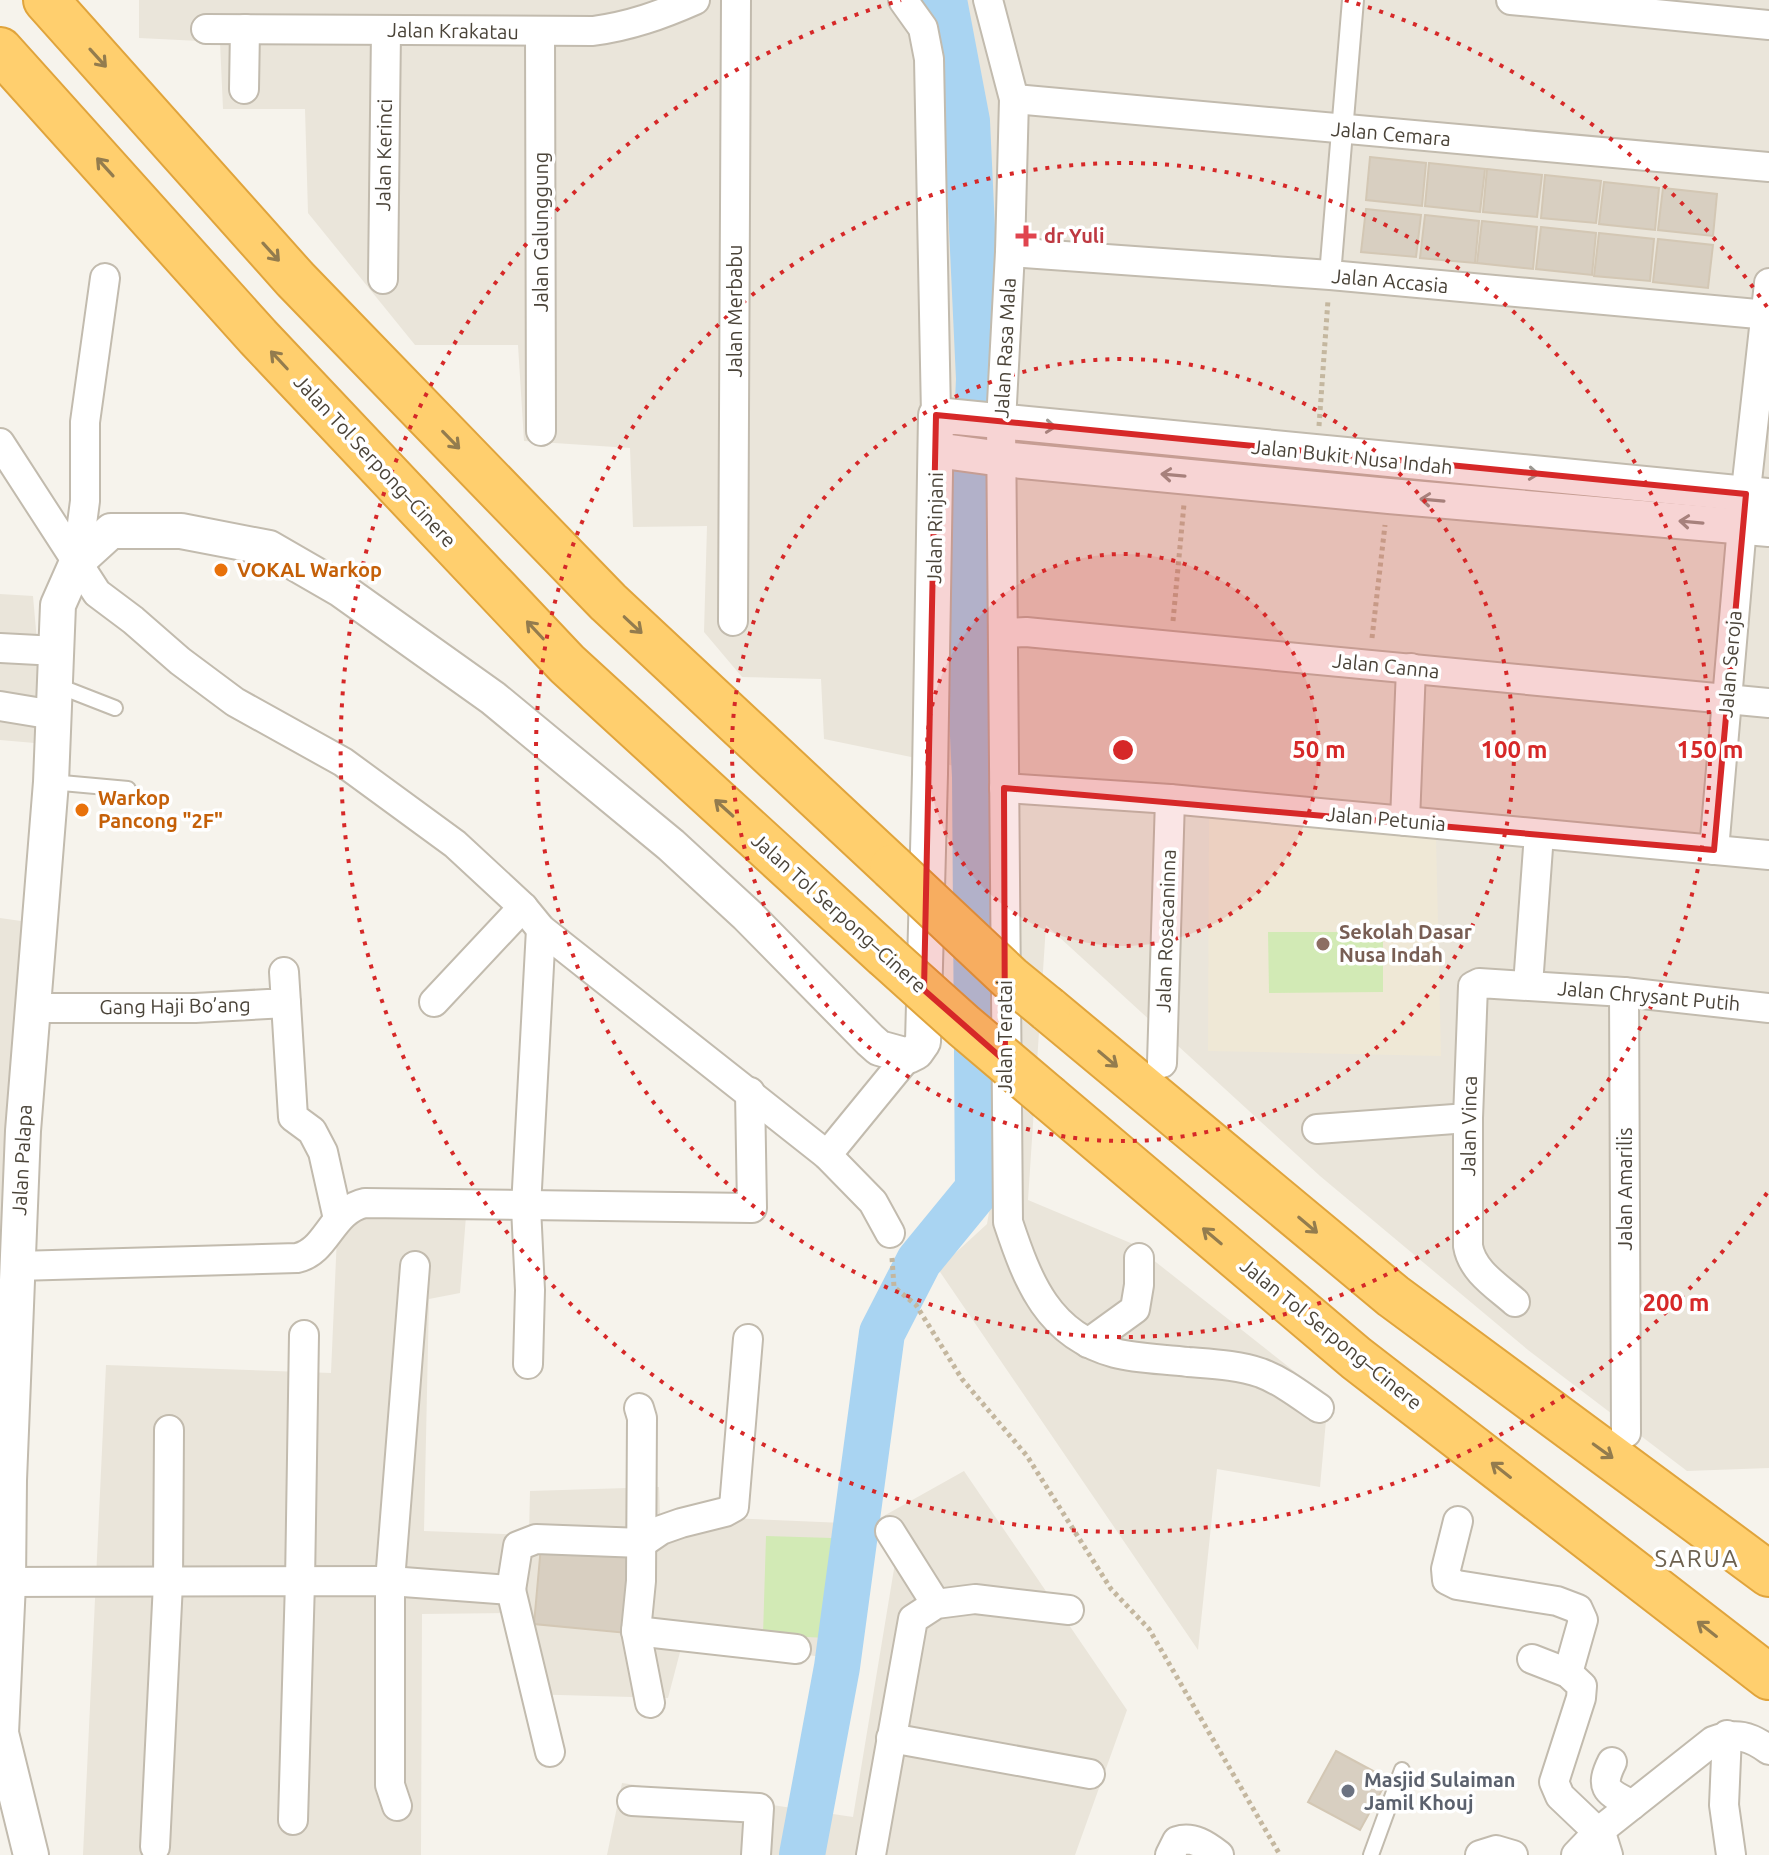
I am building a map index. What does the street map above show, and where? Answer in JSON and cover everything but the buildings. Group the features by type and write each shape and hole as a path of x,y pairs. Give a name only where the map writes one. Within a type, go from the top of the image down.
{"highway":[{"path":"46,0 295,279 598,591 1010,978 1393,1296 1769,1574"},
{"name":"Jalan Tol Serpong–Cinere","path":"0,50 258,337 567,664 964,1026 1356,1358 1769,1677"}],"street":[{"name":"Jalan Krakatau","path":"206,29 593,31 660,16 695,0"},
{"name":"Jalan Merbabu","path":"733,621 736,0"},
{"name":"Jalan Rinjani","path":"903,0 923,28 929,59 940,451 923,1042 916,1052 908,1056"},
{"name":"Jalan Rasa Mala","path":"988,0 1014,99 1010,252 998,458"},
{"path":"1330,275 1353,0"},
{"path":"1511,0 1769,25"},
{"path":"244,89 245,29"},
{"name":"Jalan Kerinci","path":"383,279 386,31"},
{"name":"Jalan Galunggung","path":"540,32 541,431"},
{"name":"Jalan Cemara","path":"1014,99 1769,167"},
{"name":"Jalan Accasia","path":"1010,252 1330,275 1768,315"},
{"path":"77,562 85,501 85,422 105,278"},
{"name":"Jalan Seroja","path":"1714,850 1727,699 1756,511 1769,283"},
{"name":"Jalan Bukit Nusa Indah","path":"939,415 1317,454 1756,511"},
{"path":"0,443 97,593 235,702 343,762 455,844 523,907 541,929 827,1155 873,1202 890,1233"},
{"name":"Jalan Bukit Nusa Indah","path":"940,451 1389,496 1756,511"},
{"name":"Jalan Teratai","path":"998,458 1003,633 1006,1202 1008,1222 1026,1276 1038,1297 1066,1329 1088,1343 1119,1354 1242,1368 1283,1384 1319,1408"},
{"path":"77,562 111,531 181,531 269,548 340,589 493,698 671,845 747,915 879,1048 908,1056 827,1155"},
{"name":"Jalan Palapa","path":"31,1855 1,1733 5,1491 17,1266 10,1189 11,1134 34,1008 51,782 58,605 77,562"},
{"name":"Jalan Canna","path":"1003,633 1026,632 1369,663 1769,703"},
{"path":"0,648 57,651"},
{"path":"1405,821 1411,668"},
{"path":"0,706 55,700"},
{"name":"Jalan Petunia","path":"1004,788 1170,799 1769,855"},
{"name":"Jalan Rosacaninna","path":"1162,1063 1170,799"},
{"path":"1528,985 1539,834"},
{"path":"434,1002 523,907"},
{"path":"528,1364 530,1290 526,1207 541,929"},
{"path":"284,972 293,1117 312,1131 323,1152 338,1219"},
{"name":"Jalan Vinca","path":"1515,1302 1476,1267 1470,1258 1468,1246 1468,1118 1473,986 1479,983 1528,985"},
{"name":"Jalan Chrysant Putih","path":"1528,985 1769,1008"},
{"name":"Jalan Amarilis","path":"1624,992 1626,1433"},
{"name":"Gang Haji Bo’ang","path":"34,1008 195,1008 286,1003"},
{"path":"17,1266 297,1258 310,1253 345,1210 365,1203 752,1208 750,1092"},
{"path":"1317,1129 1468,1118"},
{"path":"1088,1343 1135,1309 1139,1258"},
{"path":"397,1806 390,1785 390,1581 415,1266"},
{"path":"293,1820 304,1335"},
{"path":"550,1752 511,1590 518,1546 524,1541 536,1539 642,1543 671,1526 725,1512 736,1505 748,1339"},
{"path":"639,1408 642,1418 642,1543 636,1631 650,1703"},
{"path":"155,1847 168,1583 169,1430"},
{"path":"1458,1521 1446,1569 1447,1580 1457,1585 1557,1601 1578,1609 1583,1620 1568,1673"},
{"path":"890,1531 936,1604"},
{"path":"4,1582 390,1581 511,1590"},
{"path":"871,1855 913,1619 936,1604 975,1599 1069,1610"},
{"path":"636,1631 796,1649"},
{"path":"1532,1659 1568,1673 1582,1686 1554,1782 1555,1789 1603,1844"},
{"path":"1576,1855 1603,1844 1632,1805 1713,1741 1727,1735 1753,1738 1769,1750"},
{"path":"1727,1735 1724,1805 1731,1855"},
{"path":"891,1738 1090,1774"},
{"path":"1612,1762 1606,1775 1606,1786 1609,1792 1632,1805"},
{"path":"632,1801 759,1808 756,1855"},
{"path":"1170,1855 1177,1841 1185,1839 1207,1846 1219,1855"},
{"path":"1480,1855 1496,1850 1513,1855"}],"lane":[{"path":"55,700 115,708"},
{"path":"51,782 128,789"},
{"path":"1371,1855 1402,1770"}],"path":[{"path":"1317,454 1330,275"},
{"path":"1170,646 1187,476"},
{"path":"1369,663 1389,496"},
{"path":"894,1287 916,1305 962,1379 1027,1456 1111,1589 1149,1629 1280,1855"}],"highlighted area":[{"path":"936,415 1746,494 1714,850 1004,788 1005,1061 924,990"}],"shaded area":[{"path":"139,0 1769,0 1769,1468 1687,1471 1528,1350 1320,1176 1046,925 1028,1200 1133,1244 1328,1398 1320,1487 1217,1469 1198,1650 938,1269 987,1224 1002,1136 974,770 824,739 821,679 742,677 704,632 707,526 633,527 630,448 524,441 518,345 415,345 308,213 305,109 223,109 220,42 139,38"},
{"path":"0,594 33,596 46,744 0,740"},
{"name":"Sekolah Dasar Nusa Indah","path":"1209,816 1436,837 1441,1056 1208,1051"},
{"path":"0,918 21,921 3,1385 0,1385"},
{"path":"338,1213 466,1216 460,1293 429,1299 424,1531 529,1535 530,1491 659,1487 660,1515 844,1523 865,1555 842,1660 684,1637 668,1698 523,1694 516,1613 422,1614 421,1855 83,1855 106,1365 331,1373"},
{"path":"964,1471 1127,1710 1075,1855 607,1855 622,1783 853,1817 895,1563 873,1522"}],"green space":[{"path":"1268,932 1383,932 1383,992 1269,993"},
{"path":"766,1536 832,1538 828,1638 763,1635"}],"waterway":[{"path":"802,1855 837,1667 882,1333 919,1261 978,1189 975,777 968,631 979,379 967,121 944,0"}],"place":[{"name":"dr Yuli","path":"1026,236"},
{"name":"VOKAL Warkop","path":"221,570"},
{"name":"Warkop Pancong \"2F\"","path":"82,810"},
{"name":"Sekolah Dasar Nusa Indah","path":"1323,944"},
{"name":"Masjid Sulaiman Jamil Khouj","path":"1348,1791"}],"district":[{"name":"SARUA","path":"1697,1559"}]}
